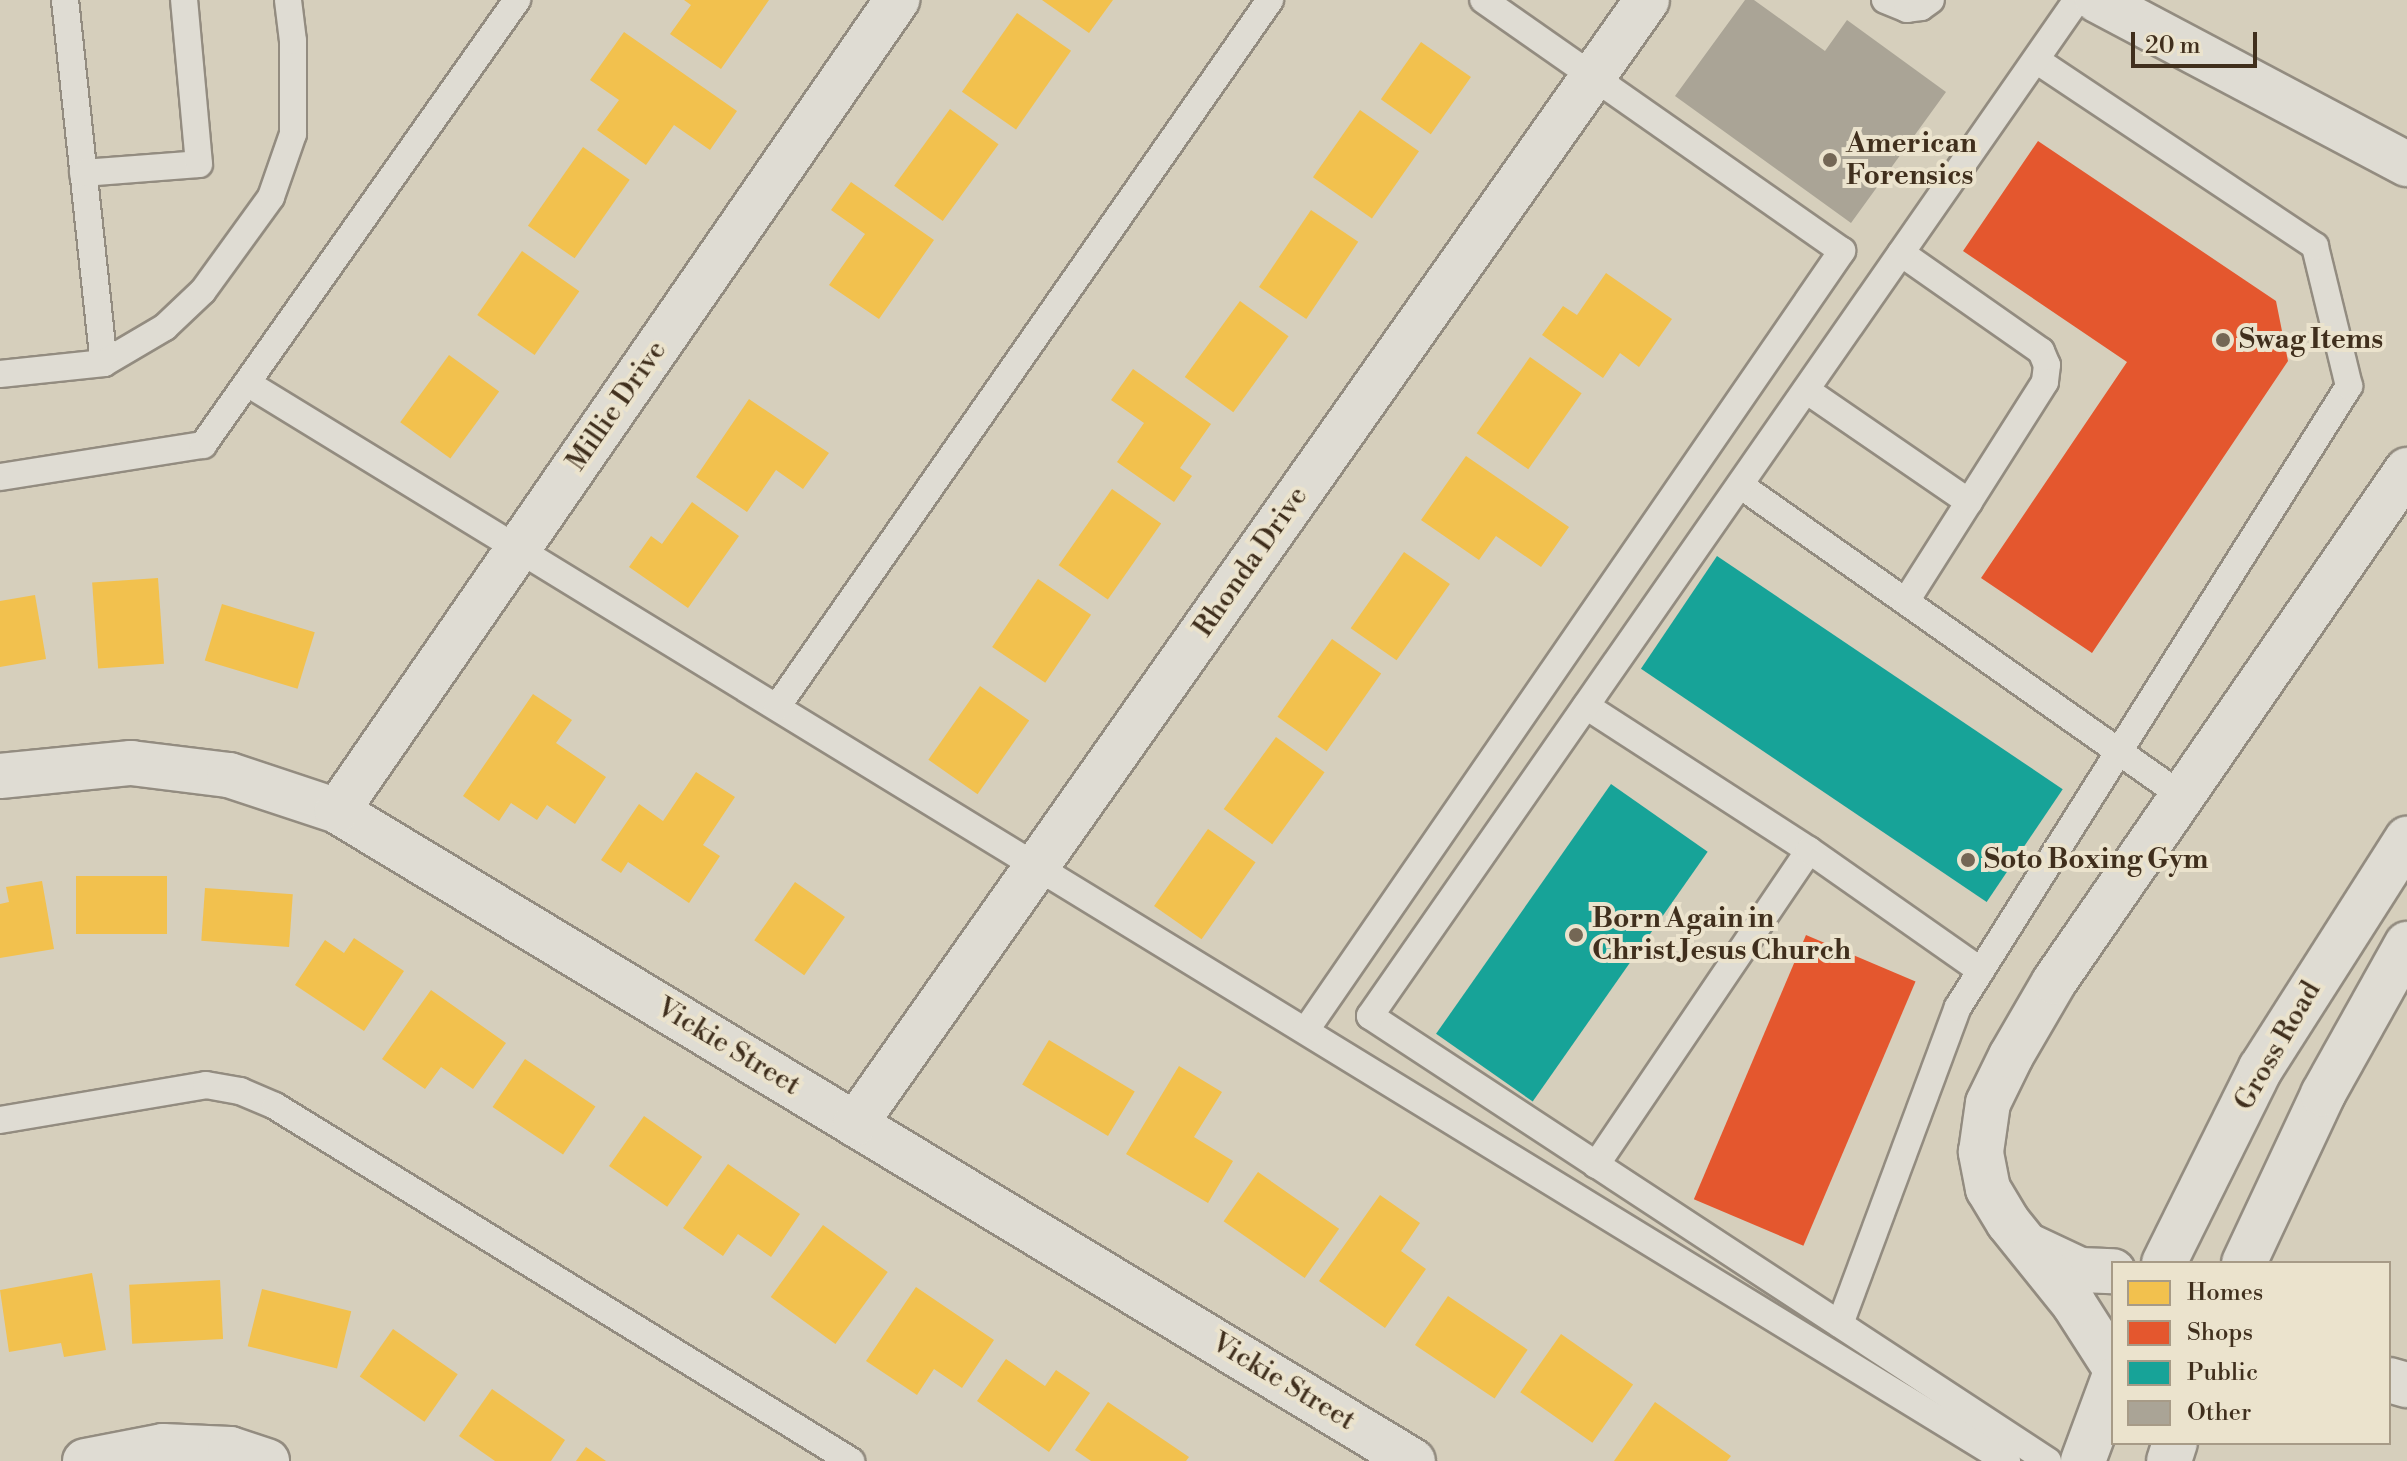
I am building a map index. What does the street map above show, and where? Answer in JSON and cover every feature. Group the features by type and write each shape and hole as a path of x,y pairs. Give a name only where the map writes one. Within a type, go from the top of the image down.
{"street":[{"name":"Millie Drive","path":"337,811 897,0"},
{"name":"Rhonda Drive","path":"855,1124 1647,0"},
{"path":"2097,0 2407,164"},
{"path":"2111,1362 2074,1304 2008,1222 1988,1189 1981,1152 1988,1103 2054,982 2407,470"},
{"name":"Vickie Street","path":"0,776 131,763 229,775 337,811 1413,1461"},
{"name":"Gross Road","path":"2171,1248 2261,1068 2407,839"},
{"path":"2254,1255 2323,1094 2407,944"},
{"path":"2029,1246 2080,1270 2111,1271"},
{"path":"2140,1261 2171,1248"},
{"path":"2083,1461 2111,1385"},
{"path":"85,1461 163,1446 230,1449 267,1461"}],"lane":[{"path":"65,0 104,363"},
{"path":"83,173 199,164 184,0"},
{"path":"0,374 104,363 165,327 203,291 271,197 293,134 293,41 288,0"},
{"path":"0,477 203,445 517,0"},
{"path":"777,707 1270,0"},
{"path":"1306,1030 1842,251 1483,0"},
{"path":"1885,0 1907,9 1921,7 1931,0"},
{"path":"2048,1461 1370,1016 2077,0"},
{"path":"1840,1324 1958,1007 2349,386 2315,246 2036,60"},
{"path":"1901,253 2041,351 2047,365 2045,382 1906,601"},
{"path":"247,383 2007,1461"},
{"path":"1806,390 1969,502"},
{"path":"1740,485 2182,796"},
{"path":"1586,706 1809,850 1981,971"},
{"path":"1596,1165 1809,850"},
{"path":"0,1120 206,1085 240,1091 275,1106 851,1461"}],"building: Homes":[{"path":"684,0 769,0 721,69 670,34 691,5"},
{"path":"1042,0 1113,0 1089,33"},
{"path":"1017,13 1071,51 1016,129 962,92"},
{"path":"624,32 737,111 710,150 674,125 646,165 597,130 619,100 590,80"},
{"path":"1421,42 1471,77 1431,134 1381,99"},
{"path":"950,109 999,144 943,221 894,186"},
{"path":"1360,110 1419,151 1372,218 1313,177"},
{"path":"583,147 630,180 575,258 528,226"},
{"path":"851,182 934,240 879,319 829,285 865,234 831,210"},
{"path":"1311,210 1358,242 1306,319 1259,287"},
{"path":"522,251 579,291 535,355 477,315"},
{"path":"1606,273 1672,319 1639,367 1620,353 1603,378 1542,335 1563,306 1577,315"},
{"path":"1240,301 1289,336 1233,412 1185,377"},
{"path":"449,355 499,391 450,459 400,422"},
{"path":"1530,357 1582,393 1528,469 1477,433"},
{"path":"1133,369 1211,424 1180,468 1192,476 1174,502 1117,462 1144,423 1111,400"},
{"path":"749,399 829,453 803,489 776,470 747,512 696,477"},
{"path":"1466,456 1569,527 1541,567 1496,536 1479,560 1421,520"},
{"path":"1112,489 1161,523 1108,600 1059,565"},
{"path":"692,502 739,536 688,608 629,567 651,536 662,544"},
{"path":"1404,552 1450,584 1397,660 1351,628"},
{"path":"158,578 164,664 98,668 92,583"},
{"path":"1038,579 1091,615 1045,683 992,647"},
{"path":"35,595 46,659 0,667 0,601"},
{"path":"222,604 315,632 298,689 205,660"},
{"path":"1332,639 1381,673 1327,751 1278,717"},
{"path":"980,686 1029,720 978,794 928,760"},
{"path":"533,694 572,720 556,743 606,777 575,824 547,805 537,820 511,803 499,821 463,796"},
{"path":"1276,737 1325,772 1272,844 1224,809"},
{"path":"696,772 735,797 703,845 720,856 689,903 628,862 621,873 601,860 639,804 663,821"},
{"path":"1208,829 1256,862 1202,939 1154,906"},
{"path":"76,876 167,876 167,934 76,934"},
{"path":"42,881 54,949 0,958 0,904 9,902 6,887"},
{"path":"795,882 845,917 804,975 754,940"},
{"path":"205,888 293,894 289,947 201,941"},
{"path":"354,938 404,971 364,1031 295,985 325,940 344,953"},
{"path":"431,990 506,1043 473,1089 441,1067 425,1089 382,1059"},
{"path":"1049,1040 1135,1092 1108,1136 1022,1085"},
{"path":"525,1059 595,1107 563,1155 493,1107"},
{"path":"1179,1066 1222,1092 1194,1137 1233,1161 1208,1203 1126,1154"},
{"path":"644,1116 702,1157 667,1207 609,1166"},
{"path":"728,1164 800,1214 771,1257 738,1234 723,1256 683,1228"},
{"path":"1258,1172 1339,1229 1305,1278 1224,1221"},
{"path":"1380,1195 1420,1223 1401,1251 1426,1269 1385,1328 1319,1281"},
{"path":"823,1225 888,1272 835,1344 771,1297"},
{"path":"92,1273 106,1350 64,1357 61,1343 9,1352 0,1290"},
{"path":"220,1280 223,1339 132,1344 129,1285"},
{"path":"916,1287 994,1340 962,1388 934,1369 917,1395 866,1361"},
{"path":"262,1289 351,1311 337,1369 248,1346"},
{"path":"1448,1296 1528,1350 1495,1399 1415,1345"},
{"path":"393,1329 458,1374 424,1422 360,1377"},
{"path":"1561,1334 1633,1384 1592,1443 1520,1392"},
{"path":"1006,1359 1045,1386 1056,1370 1090,1393 1049,1452 977,1401"},
{"path":"492,1389 565,1440 551,1461 495,1461 459,1436"},
{"path":"1108,1402 1189,1457 1186,1461 1091,1461 1075,1450"},
{"path":"1655,1402 1731,1456 1727,1461 1614,1461"},
{"path":"586,1447 606,1461 576,1461"}],"building: Shops":[{"path":"2038,141 2276,301 2288,361 2092,653 1981,578 2127,362 1963,251"},
{"path":"1806,935 1916,981 1803,1246 1694,1199"}],"building: Public":[{"path":"1717,556 2063,789 1987,902 1641,669"},
{"path":"1611,784 1708,852 1533,1102 1436,1034"}],"building: Other":[{"name":"American Forensics","path":"1745,0 1754,0 1825,51 1847,20 1946,92 1851,223 1675,96"}],"place":[{"name":"American Forensics","path":"1830,160"},
{"name":"Swag Items","path":"2223,340"},
{"name":"Soto Boxing Gym","path":"1968,860"},
{"name":"Born Again in Christ Jesus Church","path":"1576,935"}]}
